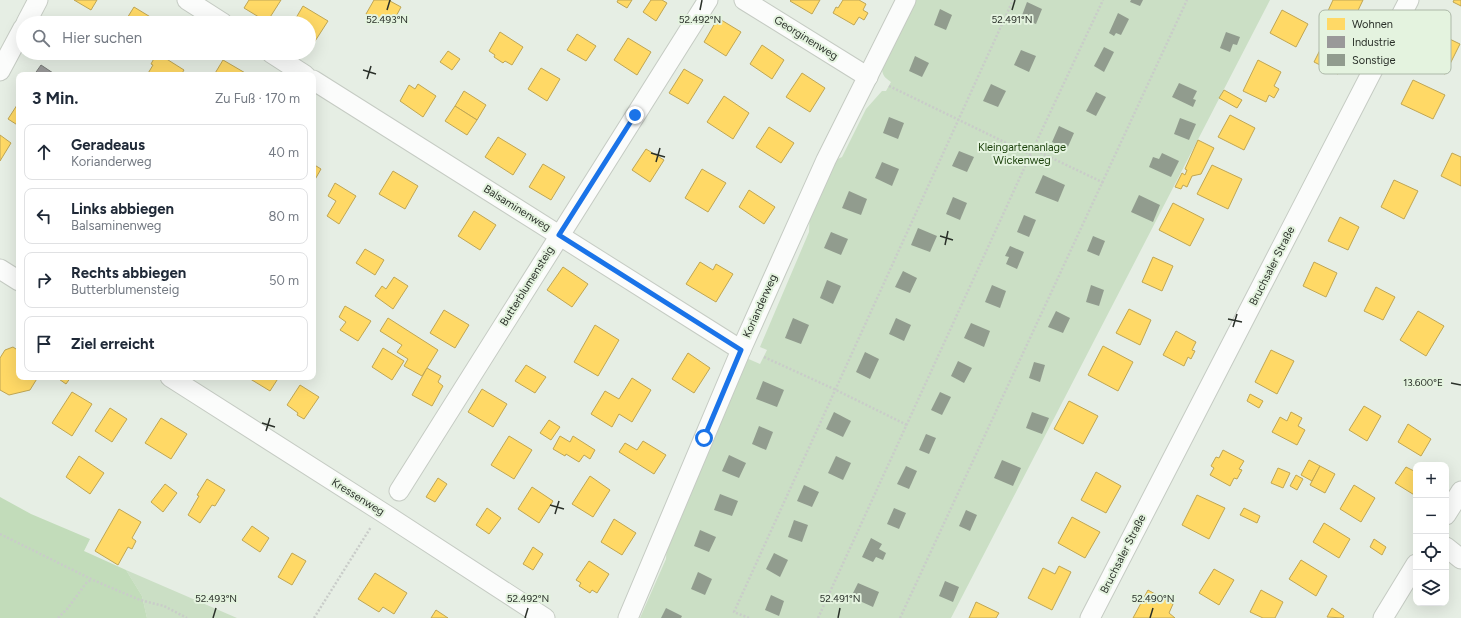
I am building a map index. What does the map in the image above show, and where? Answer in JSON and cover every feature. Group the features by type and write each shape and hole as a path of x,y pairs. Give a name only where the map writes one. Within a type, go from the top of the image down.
{"street":[{"path":"30,16 38,0"},
{"path":"187,0 212,16"},
{"name":"Butterblumensteig","path":"399,491 708,0"},
{"name":"Georginenweg","path":"744,0 868,77"},
{"name":"Korianderweg","path":"628,618 741,350 826,160 906,0"},
{"name":"Bruchsaler Straße","path":"1404,10 1409,0"},
{"path":"0,71 16,41"},
{"path":"282,60 301,72"},
{"name":"Bruchsaler Straße","path":"1090,618 1371,74"},
{"name":"Balsaminenweg","path":"316,82 741,350"},
{"path":"0,269 16,279"},
{"name":"Kressenweg","path":"175,380 381,511 545,618"},
{"path":"1449,510 1461,491"},
{"path":"1449,549 1461,559"},
{"path":"1383,618 1413,569"}],"path":[{"path":"749,618 734,612 834,389 1013,0"},
{"path":"818,618 1103,0"},
{"path":"900,618 1104,183 1187,0"},
{"path":"889,86 1031,155"},
{"path":"1033,149 1104,183"},
{"path":"764,357 907,425"},
{"path":"314,618 381,511"},
{"path":"0,534 92,580 140,600 164,606 188,618"},
{"path":"58,618 67,609 86,582 92,580"}],"green space":[{"name":"Kleingartenanlage Wickenweg","path":"915,0 1270,0 951,618 640,618 666,559 667,543 744,357 760,364 767,350 760,347 809,232 810,208 831,162 842,157 866,109 882,91 886,91 891,82 884,76 882,68"},
{"path":"0,497 31,514 90,539 84,551 126,570 142,596 147,618 0,618"},
{"path":"126,570 237,618 147,618 142,596"}],"building: Wohnen":[{"path":"74,0 97,0 91,10"},
{"path":"249,0 281,0 271,16 257,16 244,8"},
{"path":"374,0 391,0 390,1 401,7 393,22 382,16 380,21 366,14"},
{"path":"618,0 632,0 627,8 617,2"},
{"path":"651,0 662,0 667,3 656,21 643,12"},
{"path":"820,0 812,14 790,1"},
{"path":"843,0 859,0 866,4 863,10 868,13 864,20 859,17 854,25 833,13 836,7 838,8"},
{"path":"1333,0 1363,0 1358,10 1328,10"},
{"path":"1454,0 1461,0 1461,6 1453,2"},
{"path":"303,6 328,21 316,40 316,16 297,16"},
{"path":"134,7 149,16 128,16"},
{"path":"1282,10 1308,24 1296,47 1270,33"},
{"path":"718,18 741,32 726,56 704,42"},
{"path":"500,32 523,47 512,65 505,61 503,63 494,57 495,55 489,51"},
{"path":"577,34 596,46 586,61 567,50"},
{"path":"628,38 651,52 637,75 614,60"},
{"path":"1451,40 1460,44 1451,62"},
{"path":"762,45 784,60 772,79 750,64"},
{"path":"448,51 460,59 452,70 440,62"},
{"path":"1319,52 1319,64 1314,62"},
{"path":"153,60 168,60 184,70 183,72 149,72 153,65 151,64"},
{"path":"223,60 244,72 216,72"},
{"path":"1258,60 1281,72 1274,86 1279,89 1274,98 1269,95 1266,102 1243,91"},
{"path":"541,68 560,79 547,101 528,89"},
{"path":"684,69 703,80 688,104 669,93"},
{"path":"802,73 825,88 810,112 786,97"},
{"path":"1413,80 1445,95 1433,119 1401,104"},
{"path":"418,84 436,96 423,117 400,101 409,85 415,89"},
{"path":"1224,90 1242,100 1237,108 1219,98"},
{"path":"464,91 486,105 477,120 455,106"},
{"path":"724,96 749,113 733,139 707,122"},
{"path":"455,106 477,120 467,135 445,121"},
{"path":"16,107 16,124 8,119"},
{"path":"1230,115 1255,128 1244,150 1218,137"},
{"path":"769,127 794,143 781,163 756,147"},
{"path":"0,135 11,143 0,161"},
{"path":"498,137 526,154 513,175 485,157"},
{"path":"1198,140 1214,148 1201,174 1192,176 1187,187 1183,185 1181,189 1175,187 1182,173 1185,175 1187,170 1185,169"},
{"path":"646,149 664,160 650,182 632,170"},
{"path":"1452,153 1461,157 1461,186 1441,176"},
{"path":"543,164 565,177 551,200 529,187"},
{"path":"1212,165 1242,179 1228,209 1197,194"},
{"path":"316,166 321,169 316,178"},
{"path":"702,169 726,183 708,212 685,198"},
{"path":"393,171 418,186 405,209 379,194"},
{"path":"1394,180 1418,191 1404,219 1381,207"},
{"path":"335,183 356,196 339,224 327,216 336,201 328,196"},
{"path":"749,190 775,207 764,224 739,207"},
{"path":"1173,203 1204,219 1190,246 1159,230"},
{"path":"474,211 496,225 480,250 458,236"},
{"path":"1340,217 1359,227 1348,250 1328,241"},
{"path":"365,249 384,260 375,275 356,263"},
{"path":"1153,257 1173,266 1162,291 1142,282"},
{"path":"700,262 713,270 716,264 733,274 716,302 686,284"},
{"path":"1314,262 1337,273 1326,297 1303,286"},
{"path":"563,267 588,284 572,307 547,290"},
{"path":"394,277 408,286 393,309 375,296 382,286 386,289"},
{"path":"1376,287 1395,297 1383,320 1364,311"},
{"path":"345,306 371,321 358,341 340,330 346,322 339,317"},
{"path":"1129,309 1151,320 1140,345 1116,333"},
{"path":"444,310 469,325 455,348 430,333"},
{"path":"1418,311 1444,326 1426,356 1400,340"},
{"path":"388,318 438,350 422,376 404,366 408,359 397,352 402,345 380,331"},
{"path":"595,325 619,340 598,376 574,362"},
{"path":"1176,331 1196,342 1192,350 1195,351 1191,359 1188,357 1184,366 1163,355"},
{"path":"1103,346 1133,362 1118,391 1088,375"},
{"path":"13,347 16,349 16,380 36,380 30,390 9,395 0,390 0,358 5,350"},
{"path":"383,348 404,361 392,380 372,367"},
{"path":"1271,350 1294,361 1277,394 1255,382"},
{"path":"688,353 710,368 694,393 672,379"},
{"path":"526,365 546,377 535,393 515,381"},
{"path":"427,368 441,376 438,382 443,386 432,406 412,395"},
{"path":"632,378 651,390 632,422 619,414 612,427 591,414 605,391 619,399"},
{"path":"60,380 69,380 66,384"},
{"path":"252,380 277,380 270,391"},
{"path":"300,385 319,397 304,419 297,415 298,413 287,405"},
{"path":"482,389 507,404 493,427 468,412"},
{"path":"72,392 92,404 72,436 52,423"},
{"path":"1250,394 1263,401 1259,408 1247,401"},
{"path":"1069,401 1098,416 1083,444 1054,429"},
{"path":"1364,406 1381,416 1367,441 1349,430"},
{"path":"110,408 127,419 112,442 95,431"},
{"path":"1291,412 1302,418 1298,426 1305,430 1297,445 1272,432 1280,417 1287,421"},
{"path":"161,418 187,434 171,459 145,443"},
{"path":"549,420 560,427 551,440 540,433"},
{"path":"1408,424 1431,439 1421,456 1398,442"},
{"path":"509,436 532,450 514,479 491,465"},
{"path":"560,436 570,442 573,436 595,450 590,459 584,455 579,462 566,454 565,456 553,449"},
{"path":"643,441 666,455 654,474 619,452 625,443 637,450"},
{"path":"1223,450 1244,461 1239,469 1242,470 1237,479 1234,478 1230,486 1210,475 1214,468 1211,466 1216,457 1219,458"},
{"path":"79,456 104,473 90,494 66,477"},
{"path":"1309,460 1320,466 1312,481 1301,475"},
{"path":"1320,466 1335,474 1325,493 1310,485"},
{"path":"1406,467 1413,470 1413,494 1395,483"},
{"path":"1278,468 1290,473 1283,488 1271,483"},
{"path":"1096,472 1121,486 1106,513 1081,500"},
{"path":"1296,475 1303,479 1297,490 1290,486"},
{"path":"590,476 610,490 593,517 572,504"},
{"path":"438,478 447,484 435,502 426,497"},
{"path":"207,479 225,490 215,506 212,505 200,523 188,515 199,496 197,495"},
{"path":"165,484 177,493 163,512 151,502"},
{"path":"1354,485 1375,498 1361,522 1340,509"},
{"path":"532,487 553,501 539,523 518,509"},
{"path":"1197,495 1225,508 1209,539 1182,525"},
{"path":"487,508 501,518 489,534 476,525"},
{"path":"1244,508 1260,516 1257,523 1240,515"},
{"path":"119,509 141,522 132,538 136,541 132,549 128,547 118,565 95,551"},
{"path":"1072,517 1100,532 1085,558 1058,543"},
{"path":"614,519 636,533 622,555 601,542"},
{"path":"1324,523 1350,539 1339,558 1313,542"},
{"path":"252,526 269,538 260,552 242,540"},
{"path":"1374,539 1386,547 1382,555 1370,547"},
{"path":"533,547 543,554 533,570 523,564"},
{"path":"292,553 306,561 292,585 278,577"},
{"path":"1301,560 1327,576 1316,596 1289,579"},
{"path":"589,561 609,574 597,593 592,590 590,593 579,586 581,583 576,580"},
{"path":"1059,566 1071,572 1052,610 1028,598 1043,568 1055,574"},
{"path":"1214,569 1234,580 1219,605 1199,593"},
{"path":"375,573 407,593 394,614 383,607 379,612 358,599"},
{"path":"1148,590 1173,604 1169,613 1175,618 1133,618"},
{"path":"1261,590 1283,602 1275,618 1263,618 1250,612"},
{"path":"976,602 999,613 996,618 969,618"},
{"path":"1332,608 1344,616 1343,618 1327,617"},
{"path":"436,610 448,618 431,618"}],"building: Industrie":[{"path":"41,65 52,72 36,72"}],"building: Sonstige":[{"path":"1131,0 1143,0 1140,6 1130,2"},
{"path":"1027,2 1042,9 1036,24 1021,18"},
{"path":"940,9 952,15 946,30 934,25"},
{"path":"1118,13 1129,19 1121,35 1116,33 1114,36 1109,33"},
{"path":"1226,32 1240,37 1237,45 1233,44 1230,52 1220,48"},
{"path":"1104,47 1114,52 1104,72 1094,66"},
{"path":"1021,50 1036,56 1029,72 1014,65"},
{"path":"915,56 929,63 922,77 909,71"},
{"path":"1179,83 1197,91 1193,99 1196,100 1193,107 1172,97"},
{"path":"991,84 1006,91 998,107 983,101"},
{"path":"1096,92 1106,97 1096,116 1086,111"},
{"path":"889,117 904,123 898,139 883,133"},
{"path":"1180,118 1196,124 1189,140 1174,134"},
{"path":"1059,126 1074,133 1067,149 1052,142"},
{"path":"959,151 974,157 967,172 952,166"},
{"path":"1162,153 1179,161 1171,177 1149,167 1153,157 1159,159"},
{"path":"882,162 899,169 892,186 875,178"},
{"path":"1043,175 1065,185 1058,202 1035,193"},
{"path":"849,191 867,199 861,215 842,208"},
{"path":"1139,195 1160,205 1153,222 1131,212"},
{"path":"953,197 967,203 960,220 946,214"},
{"path":"1024,215 1036,220 1029,237 1017,232"},
{"path":"918,228 937,236 930,252 911,245"},
{"path":"831,232 848,239 841,255 824,248"},
{"path":"1093,236 1105,241 1099,256 1087,251"},
{"path":"1010,246 1024,252 1017,269 1006,264 1009,257 1005,256"},
{"path":"903,271 917,278 910,293 895,287"},
{"path":"827,280 841,286 833,304 820,298"},
{"path":"992,285 1006,291 1000,308 985,302"},
{"path":"1091,285 1104,290 1099,306 1086,302"},
{"path":"1056,311 1070,318 1063,333 1048,327"},
{"path":"793,318 809,325 801,344 785,338"},
{"path":"896,318 911,325 904,341 889,334"},
{"path":"971,323 990,331 984,347 964,338"},
{"path":"865,352 879,359 870,379 856,372"},
{"path":"958,361 972,368 964,383 951,376"},
{"path":"1034,362 1045,365 1040,382 1029,378"},
{"path":"763,381 784,390 777,407 756,399"},
{"path":"940,392 951,397 942,415 931,410"},
{"path":"834,412 851,421 843,437 826,429"},
{"path":"1032,412 1049,418 1042,434 1026,428"},
{"path":"759,426 773,432 766,450 752,444"},
{"path":"926,434 936,438 929,454 919,450"},
{"path":"729,455 746,463 739,478 722,471"},
{"path":"836,456 851,463 843,480 828,473"},
{"path":"1002,460 1021,468 1013,486 994,478"},
{"path":"906,466 917,471 909,489 897,484"},
{"path":"804,485 819,492 812,507 797,501"},
{"path":"720,494 738,501 732,516 714,510"},
{"path":"894,508 906,513 899,529 887,524"},
{"path":"966,510 977,515 970,531 959,526"},
{"path":"794,520 808,525 802,542 788,537"},
{"path":"700,530 716,537 709,552 694,546"},
{"path":"871,538 882,544 879,549 886,553 883,560 876,557 873,562 862,557"},
{"path":"774,553 788,560 780,577 766,569"},
{"path":"698,572 712,579 705,595 691,589"},
{"path":"945,581 959,587 953,602 939,596"},
{"path":"858,583 879,592 873,607 851,597"},
{"path":"771,595 784,601 779,616 765,610"},
{"path":"666,608 682,616 681,618 661,618"}],"route":[{"path":"635,115 559,235 741,350 704,438"}]}
